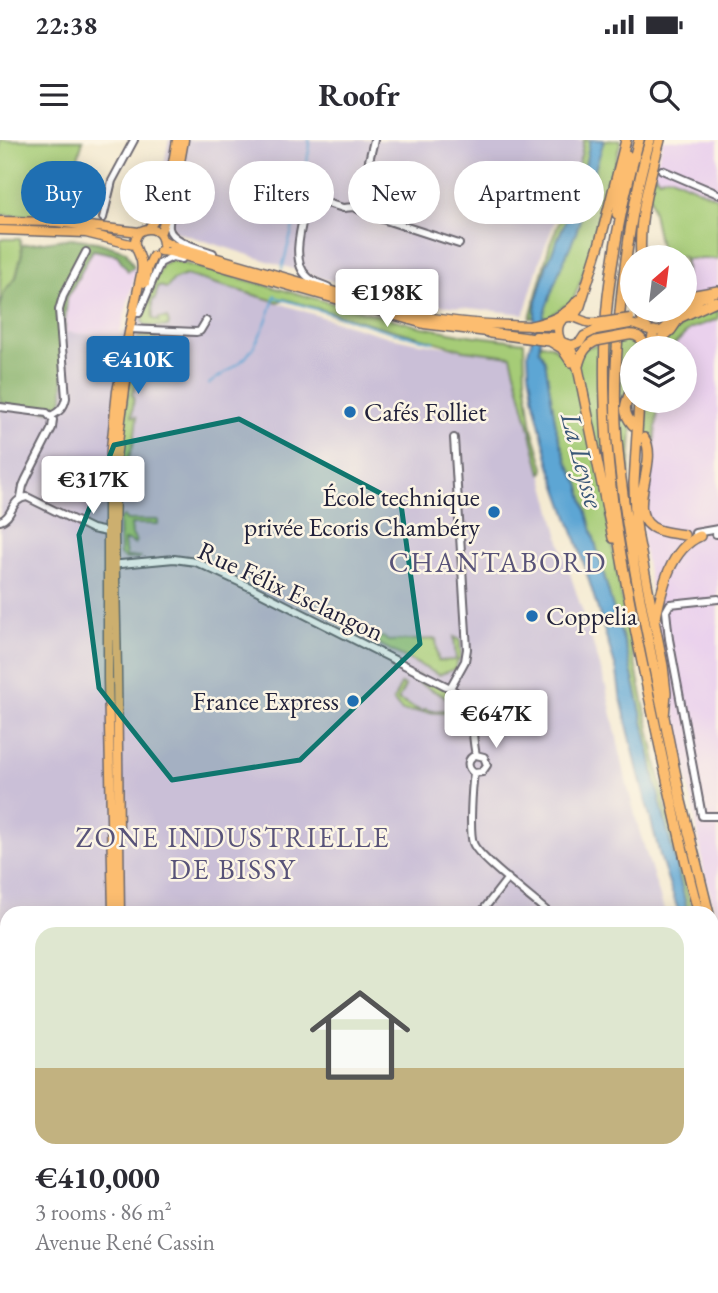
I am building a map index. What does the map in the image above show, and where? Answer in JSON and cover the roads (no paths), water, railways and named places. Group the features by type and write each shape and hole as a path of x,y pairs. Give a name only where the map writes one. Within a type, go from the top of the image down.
{"highway":[{"path":"577,319 628,140"},
{"path":"628,140 608,295 607,444 617,531 628,590 677,825 697,906"},
{"path":"608,295 639,140"},
{"path":"650,140 633,213 618,323 617,436 632,554 681,801 707,906"},
{"path":"640,245 645,204 660,140"},
{"path":"528,326 555,323 573,307 584,289"},
{"path":"697,297 717,296"},
{"path":"663,336 679,318 717,296"},
{"path":"653,336 654,330"},
{"path":"490,333 557,340 571,350 578,368 611,528 628,590"},
{"path":"578,368 587,346 596,341 620,336"},
{"path":"557,340 557,344 568,355 580,383"},
{"path":"626,413 633,425"},
{"path":"638,413 635,516 666,693 664,717"},
{"path":"644,438 649,448 642,509 653,530"},
{"path":"634,494 643,525 661,536 697,534"},
{"path":"654,620 660,596 678,552 697,534"}],"main road":[{"path":"0,221 56,222 139,232 149,228 163,205 177,140"},
{"path":"180,161 184,140"},
{"path":"132,329 139,313 148,267 163,246 166,224"},
{"path":"149,228 156,230 172,244 355,298 433,318 478,324 528,326"},
{"path":"0,230 86,233 137,249 148,257 170,252 424,324 490,333"},
{"path":"113,906 108,679 111,565 109,486 115,408 142,266 134,240 139,232"},
{"path":"697,300 717,296"},
{"path":"697,304 717,296"},
{"path":"577,319 585,328 584,336"},
{"path":"596,327 577,319 555,323 557,340 577,344 596,327 624,322"},
{"path":"633,322 654,330 666,327 668,322"},
{"path":"642,322 654,330"},
{"path":"111,565 117,670 120,906"}],"street":[{"path":"106,206 112,181 134,140"},
{"path":"369,161 374,140"},
{"path":"662,170 718,194"},
{"path":"169,224 172,234 181,241 251,268"},
{"path":"303,224 297,253 299,264 306,276 355,298"},
{"path":"398,224 459,244"},
{"path":"51,416 59,412 66,398 59,310 86,252"},
{"path":"139,313 157,268 160,263 172,257 265,279"},
{"path":"132,329 195,332 200,331 206,321"},
{"path":"0,407 47,413 53,420 52,428 26,479 21,497 5,520 0,521"},
{"path":"454,438 467,649 465,663 450,688 463,699 469,709 476,755"},
{"path":"21,497 92,529 111,533"},
{"path":"697,534 717,532"},
{"name":"Rue Félix Esclangon","path":"111,565 174,559 196,562 450,688"},
{"path":"718,599 676,603 668,605 666,611 702,816 718,816"},
{"path":"476,755 484,757 487,765 482,772 470,769 468,763 471,757 476,755"},
{"path":"474,772 473,844 484,858 541,906"},
{"path":"486,906 508,878"}],"water":[{"path":"590,140 604,140 598,161 586,161"},
{"path":"564,224 579,224 544,313 539,349 545,361 557,432 567,462 579,484 626,648 686,906 677,906 661,859 637,767 617,672 580,551 550,466 535,406 528,352 536,302 547,264"}],"waterway":[{"path":"307,161 309,140"},
{"path":"282,269 294,224"},
{"path":"209,384 246,357 264,328 275,295"},
{"path":"275,297 434,342"}],"place":[{"name":"Cafés Folliet","path":"350,412"},
{"name":"École technique privée Ecoris Chambéry","path":"494,512"},
{"name":"Coppelia","path":"532,616"},
{"name":"France Express","path":"353,701"}],"district":[{"name":"CHANTABORD","path":"498,562"},
{"name":"ZONE INDUSTRIELLE DE BISSY","path":"233,853"}],"water label":[{"name":"La Leysse","path":"583,460"}]}
